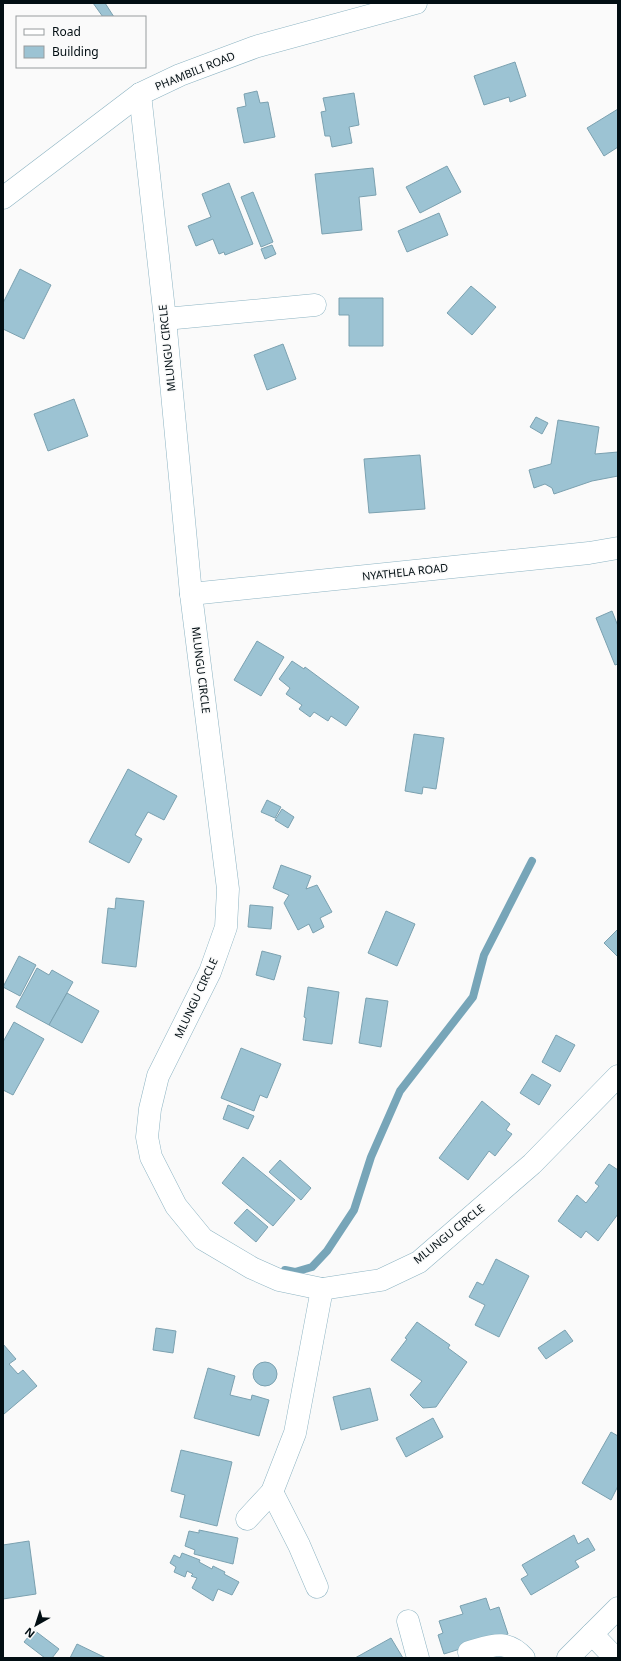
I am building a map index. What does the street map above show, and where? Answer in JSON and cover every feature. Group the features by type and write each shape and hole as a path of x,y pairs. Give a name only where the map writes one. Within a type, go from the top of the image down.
{"street":[{"name":"PHAMBILI ROAD","path":"3,198 140,94 180,75 255,47 416,3"},
{"name":"MLUNGU CIRCLE","path":"140,94 165,319 191,594 228,889 226,927 210,972 158,1076 150,1110 147,1137 151,1158 176,1206 203,1239 252,1268 279,1280 322,1289 381,1280 419,1262 532,1164 618,1076"},
{"path":"165,319 315,305"},
{"name":"NYATHELA ROAD","path":"191,594 589,553 618,548"},
{"path":"247,1519 272,1492 295,1433 322,1289"},
{"path":"272,1492 299,1545 317,1587"},
{"path":"568,1658 618,1608"},
{"path":"408,1621 418,1658"},
{"path":"592,1634 615,1658"},
{"path":"469,1652 500,1644 509,1646 518,1651 524,1658"}],"building":[{"path":"93,3 105,3 113,16 102,16"},
{"path":"515,62 526,96 510,102 509,97 484,105 474,76"},
{"path":"257,91 260,103 268,102 275,137 244,143 237,108 246,106 244,94"},
{"path":"354,93 359,125 349,127 352,143 332,147 330,136 325,136 321,112 326,111 323,98"},
{"path":"618,109 618,147 604,156 587,128"},
{"path":"447,166 461,192 420,213 406,187"},
{"path":"373,168 376,195 359,197 362,230 322,234 315,174"},
{"path":"229,183 253,244 225,255 224,252 219,254 213,239 196,246 188,226 211,217 202,194"},
{"path":"253,192 273,242 261,247 241,197"},
{"path":"439,213 448,235 407,252 398,231"},
{"path":"272,245 276,254 265,259 261,249"},
{"path":"20,269 51,285 24,339 3,329 3,303"},
{"path":"471,286 496,307 472,335 447,313"},
{"path":"339,298 383,298 383,346 349,346 349,315 339,315"},
{"path":"283,344 296,379 267,390 254,355"},
{"path":"74,399 88,436 48,451 34,414"},
{"path":"536,417 548,423 542,434 530,427"},
{"path":"558,420 599,427 595,454 618,452 618,476 592,481 554,494 552,488 545,484 534,488 529,470 551,464"},
{"path":"420,455 425,509 369,513 364,459"},
{"path":"612,611 618,626 618,664 615,665 596,618"},
{"path":"257,641 284,657 261,696 234,680"},
{"path":"292,661 304,669 305,667 359,707 346,726 331,716 328,721 314,712 310,717 299,709 302,705 286,694 290,688 279,679"},
{"path":"414,734 444,738 436,789 423,787 422,794 405,791"},
{"path":"128,769 177,796 164,820 148,812 135,835 142,839 129,863 89,842"},
{"path":"267,800 281,807 275,818 261,812"},
{"path":"282,809 294,817 288,828 275,820"},
{"path":"281,865 311,876 306,889 317,885 332,912 320,918 324,927 313,933 309,924 298,930 284,903 289,895 273,888"},
{"path":"116,898 144,901 136,967 102,963 108,908 115,909"},
{"path":"250,905 273,907 271,929 248,927"},
{"path":"386,911 415,924 397,966 368,953"},
{"path":"618,929 618,957 604,943"},
{"path":"262,951 281,956 274,980 256,975"},
{"path":"19,956 36,965 20,996 3,987"},
{"path":"37,968 49,975 52,970 73,982 49,1025 16,1007"},
{"path":"308,987 339,992 332,1044 303,1040"},
{"path":"67,993 99,1011 82,1043 49,1025"},
{"path":"366,998 388,1001 381,1047 359,1043"},
{"path":"14,1022 44,1039 13,1095 3,1090 3,1042"},
{"path":"556,1035 575,1045 560,1072 542,1062"},
{"path":"241,1048 281,1064 267,1098 260,1095 254,1111 221,1098"},
{"path":"532,1074 551,1085 539,1105 520,1093"},
{"path":"482,1101 510,1124 506,1130 512,1134 495,1156 489,1151 468,1180 439,1158"},
{"path":"228,1105 254,1116 248,1129 223,1119"},
{"path":"243,1157 295,1200 273,1226 222,1183"},
{"path":"280,1160 311,1188 301,1200 269,1172"},
{"path":"609,1164 618,1170 618,1214 598,1241 586,1231 581,1238 558,1221 577,1195 586,1203 599,1186 595,1183"},
{"path":"247,1209 268,1227 256,1242 234,1223"},
{"path":"496,1259 529,1276 499,1337 475,1325 485,1305 469,1297 477,1282 483,1285"},
{"path":"417,1322 450,1345 448,1348 467,1362 436,1407 423,1408 410,1395 422,1381 391,1360 407,1339 405,1338"},
{"path":"156,1328 176,1331 173,1353 153,1350"},
{"path":"565,1330 573,1341 546,1359 538,1348"},
{"path":"3,1344 16,1359 9,1364 18,1374 23,1370 37,1386 4,1414 3,1412"},
{"path":"265,1362 273,1366 277,1374 273,1382 265,1386 257,1382 253,1374 257,1366"},
{"path":"208,1368 235,1376 230,1395 251,1400 252,1395 269,1400 259,1436 194,1418"},
{"path":"370,1388 378,1420 341,1430 333,1397"},
{"path":"433,1418 443,1437 406,1457 396,1438"},
{"path":"611,1432 618,1436 618,1486 611,1500 582,1483"},
{"path":"181,1450 232,1462 217,1526 180,1517 185,1495 171,1491"},
{"path":"199,1530 238,1538 233,1564 194,1554 195,1550 185,1546 189,1531 199,1533"},
{"path":"574,1535 578,1544 588,1538 595,1550 575,1561 579,1567 531,1595 521,1579 528,1575 522,1565"},
{"path":"29,1541 36,1594 3,1599 3,1545"},
{"path":"182,1553 200,1560 199,1562 212,1569 213,1566 225,1572 224,1574 239,1582 232,1595 218,1589 213,1601 192,1588 197,1578 191,1576 193,1574 187,1571 185,1577 174,1572 176,1567 170,1563 174,1555 180,1558"},
{"path":"486,1598 490,1610 499,1607 508,1634 444,1654 438,1635 443,1633 439,1621 463,1614 460,1606"},
{"path":"34,1630 59,1649 52,1658 45,1658 24,1642"},
{"path":"391,1638 403,1658 355,1658"},
{"path":"77,1644 106,1658 70,1658"}],"waterway":[{"path":"285,1270 295,1272 312,1267 327,1251 354,1210 371,1157 400,1091 473,997 484,955 532,861"}]}
